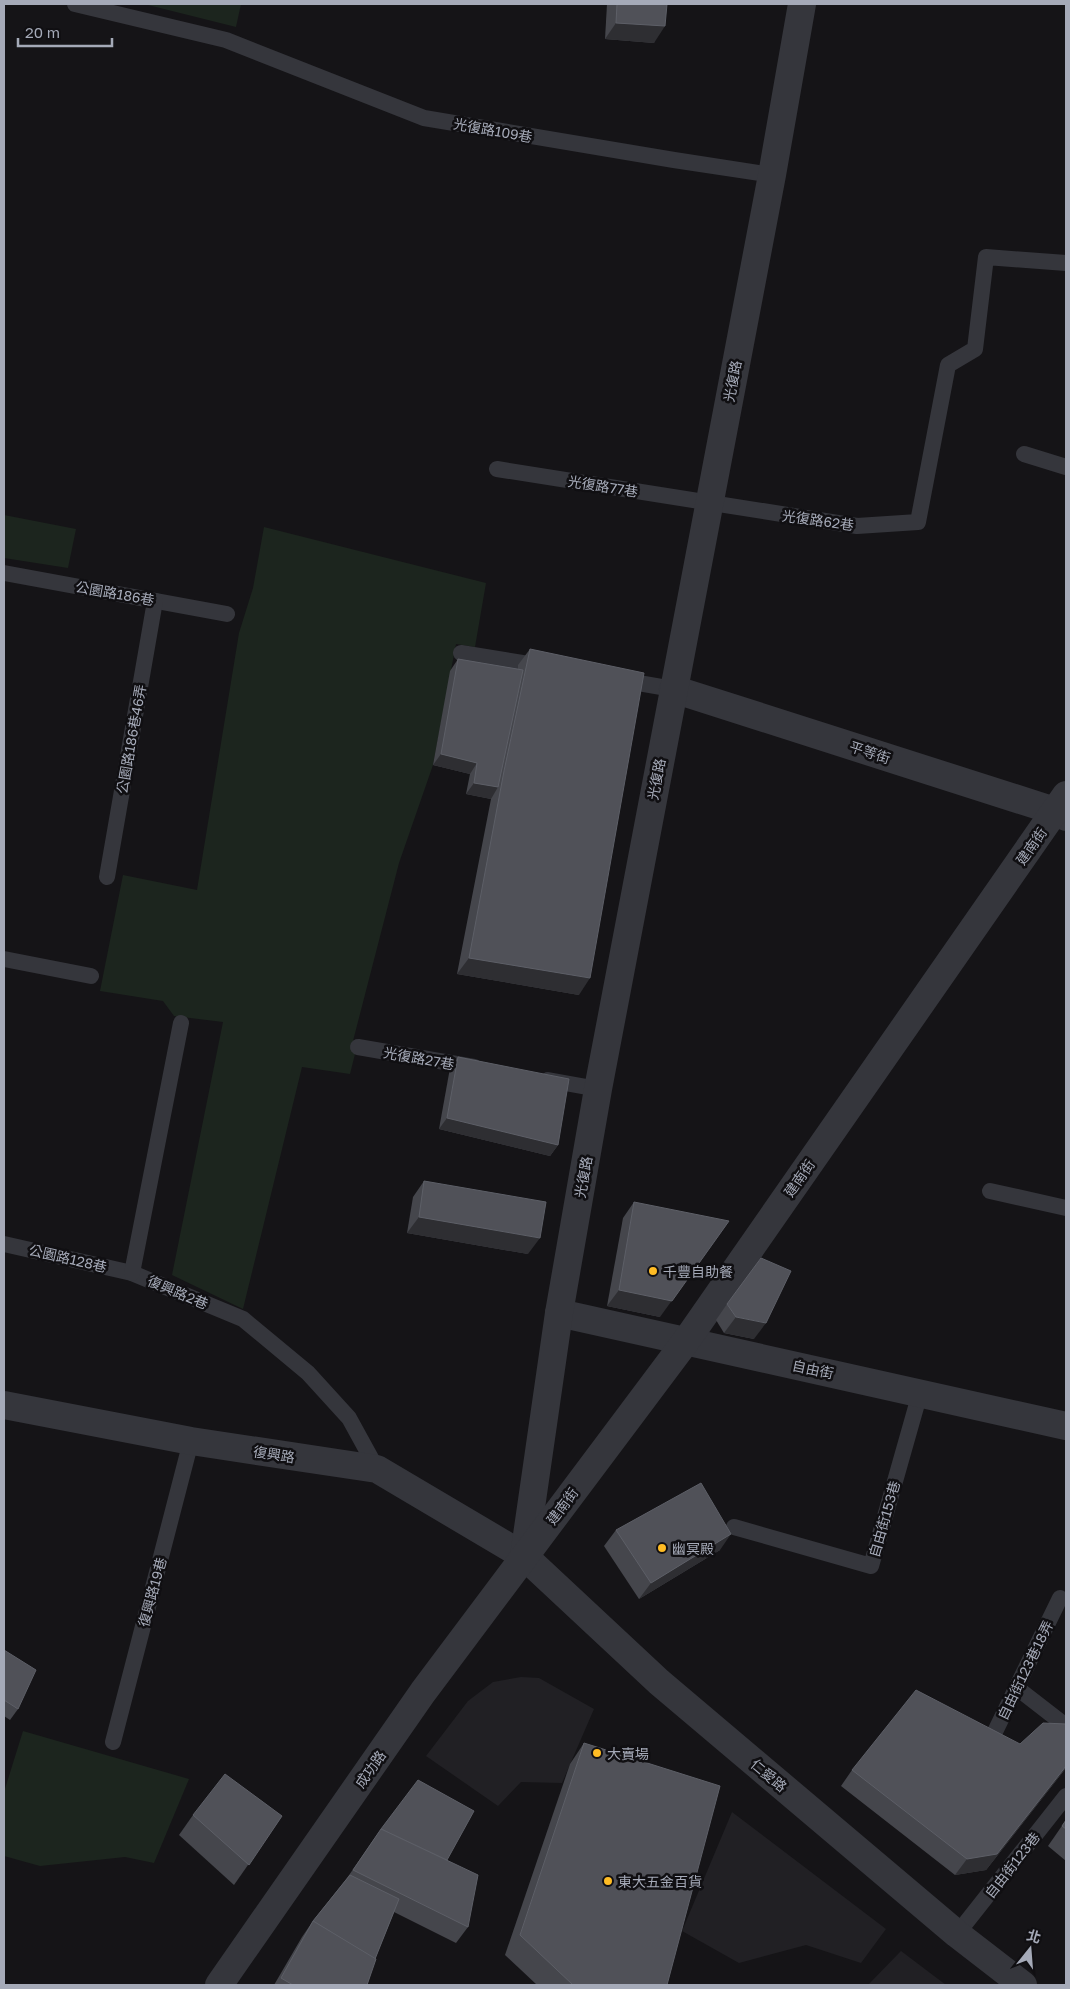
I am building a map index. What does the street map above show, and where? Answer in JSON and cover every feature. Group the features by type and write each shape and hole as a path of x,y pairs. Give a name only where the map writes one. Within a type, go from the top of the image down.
{"street":[{"name":"光復路","path":"524,1556 559,1313 598,1089 772,174 802,4"},
{"name":"平等街","path":"673,689 1063,807"},
{"name":"建南街","path":"524,1556 686,1341 1063,807"},
{"name":"自由街","path":"559,1313 1066,1426"},
{"name":"復興路","path":"4,1405 191,1441 377,1469 524,1556"},
{"name":"仁愛路","path":"524,1556 659,1682 957,1934 1023,1985"},
{"name":"成功路","path":"219,1985 422,1692 524,1556"}],"lane":[{"name":"光復路109巷","path":"84,5 226,40 424,118 665,159 772,174"},
{"name":"光復路62巷","path":"708,504 857,526 918,522 948,364 975,349 986,257 1066,263"},
{"path":"1024,454 1066,466"},
{"name":"光復路77巷","path":"497,468 708,504"},
{"name":"公園路186巷","path":"4,573 227,614"},
{"name":"公園路186巷46弄","path":"107,877 155,601"},
{"path":"462,653 558,669"},
{"path":"606,677 673,689"},
{"path":"4,959 91,976"},
{"name":"復興路2巷","path":"181,1023 132,1273 243,1319 275,1344 308,1373 349,1418 377,1469"},
{"name":"光復路27巷","path":"358,1047 492,1070"},
{"path":"531,1077 598,1089"},
{"path":"990,1191 1066,1208"},
{"name":"公園路128巷","path":"4,1244 132,1273"},
{"name":"自由街153巷","path":"734,1527 870,1566 920,1393"},
{"name":"復興路19巷","path":"113,1742 191,1441"},
{"name":"自由街123巷18弄","path":"990,1742 1060,1598"},
{"path":"1017,1688 1066,1726"},
{"name":"自由街123巷","path":"957,1934 1066,1796"}],"shaded area":[{"path":"144,4 241,4 236,27"},
{"path":"4,515 76,529 68,568 4,558"},
{"path":"264,527 486,583 475,647 456,644 433,765 399,863 353,1041 355,1054 350,1074 302,1067 243,1309 172,1275 223,1022 174,1016 163,1001 100,991 123,875 197,890 239,633 253,588"},
{"path":"521,1677 539,1678 594,1709 562,1783 521,1782 498,1806 426,1756 468,1701 493,1682"},
{"path":"23,1731 189,1779 154,1863 125,1857 40,1866 4,1856 4,1792"},
{"path":"732,1812 886,1929 861,1963 806,1945 739,1963 682,1931"},
{"path":"901,1951 946,1985 868,1985"}],"building":[{"path":"617,4 667,4 665,26 616,23"},
{"path":"530,649 644,673 590,978 469,958 504,771"},
{"path":"458,659 523,670 498,787 474,783 477,763 441,754"},
{"path":"458,1057 569,1079 558,1145 447,1118"},
{"path":"424,1181 546,1202 540,1238 419,1217"},
{"name":"千豐自助餐","path":"634,1202 729,1221 672,1301 619,1290"},
{"path":"761,1258 791,1271 766,1323 736,1317 727,1304"},
{"name":"幽冥殿","path":"701,1483 731,1534 651,1583 616,1530"},
{"path":"4,1650 36,1670 18,1709 4,1700"},
{"path":"916,1690 1020,1744 1043,1723 1066,1724 1066,1766 997,1854 967,1859 852,1770"},
{"name":"東大五金百貨","path":"584,1743 720,1786 667,1985 573,1985 520,1935"},
{"path":"225,1774 282,1816 249,1865 193,1815"},
{"path":"418,1780 474,1811 447,1860 381,1829"},
{"path":"1066,1820 1066,1829 1062,1826"},
{"path":"381,1829 478,1875 468,1927 353,1870"},
{"path":"350,1875 399,1899 375,1959 313,1921"},
{"path":"313,1921 376,1959 367,1985 293,1985 281,1978"}],"place":[{"name":"千豐自助餐","path":"653,1271"},
{"name":"幽冥殿","path":"662,1548"},
{"name":"大賣場","path":"597,1753"},
{"name":"東大五金百貨","path":"608,1881"}]}
